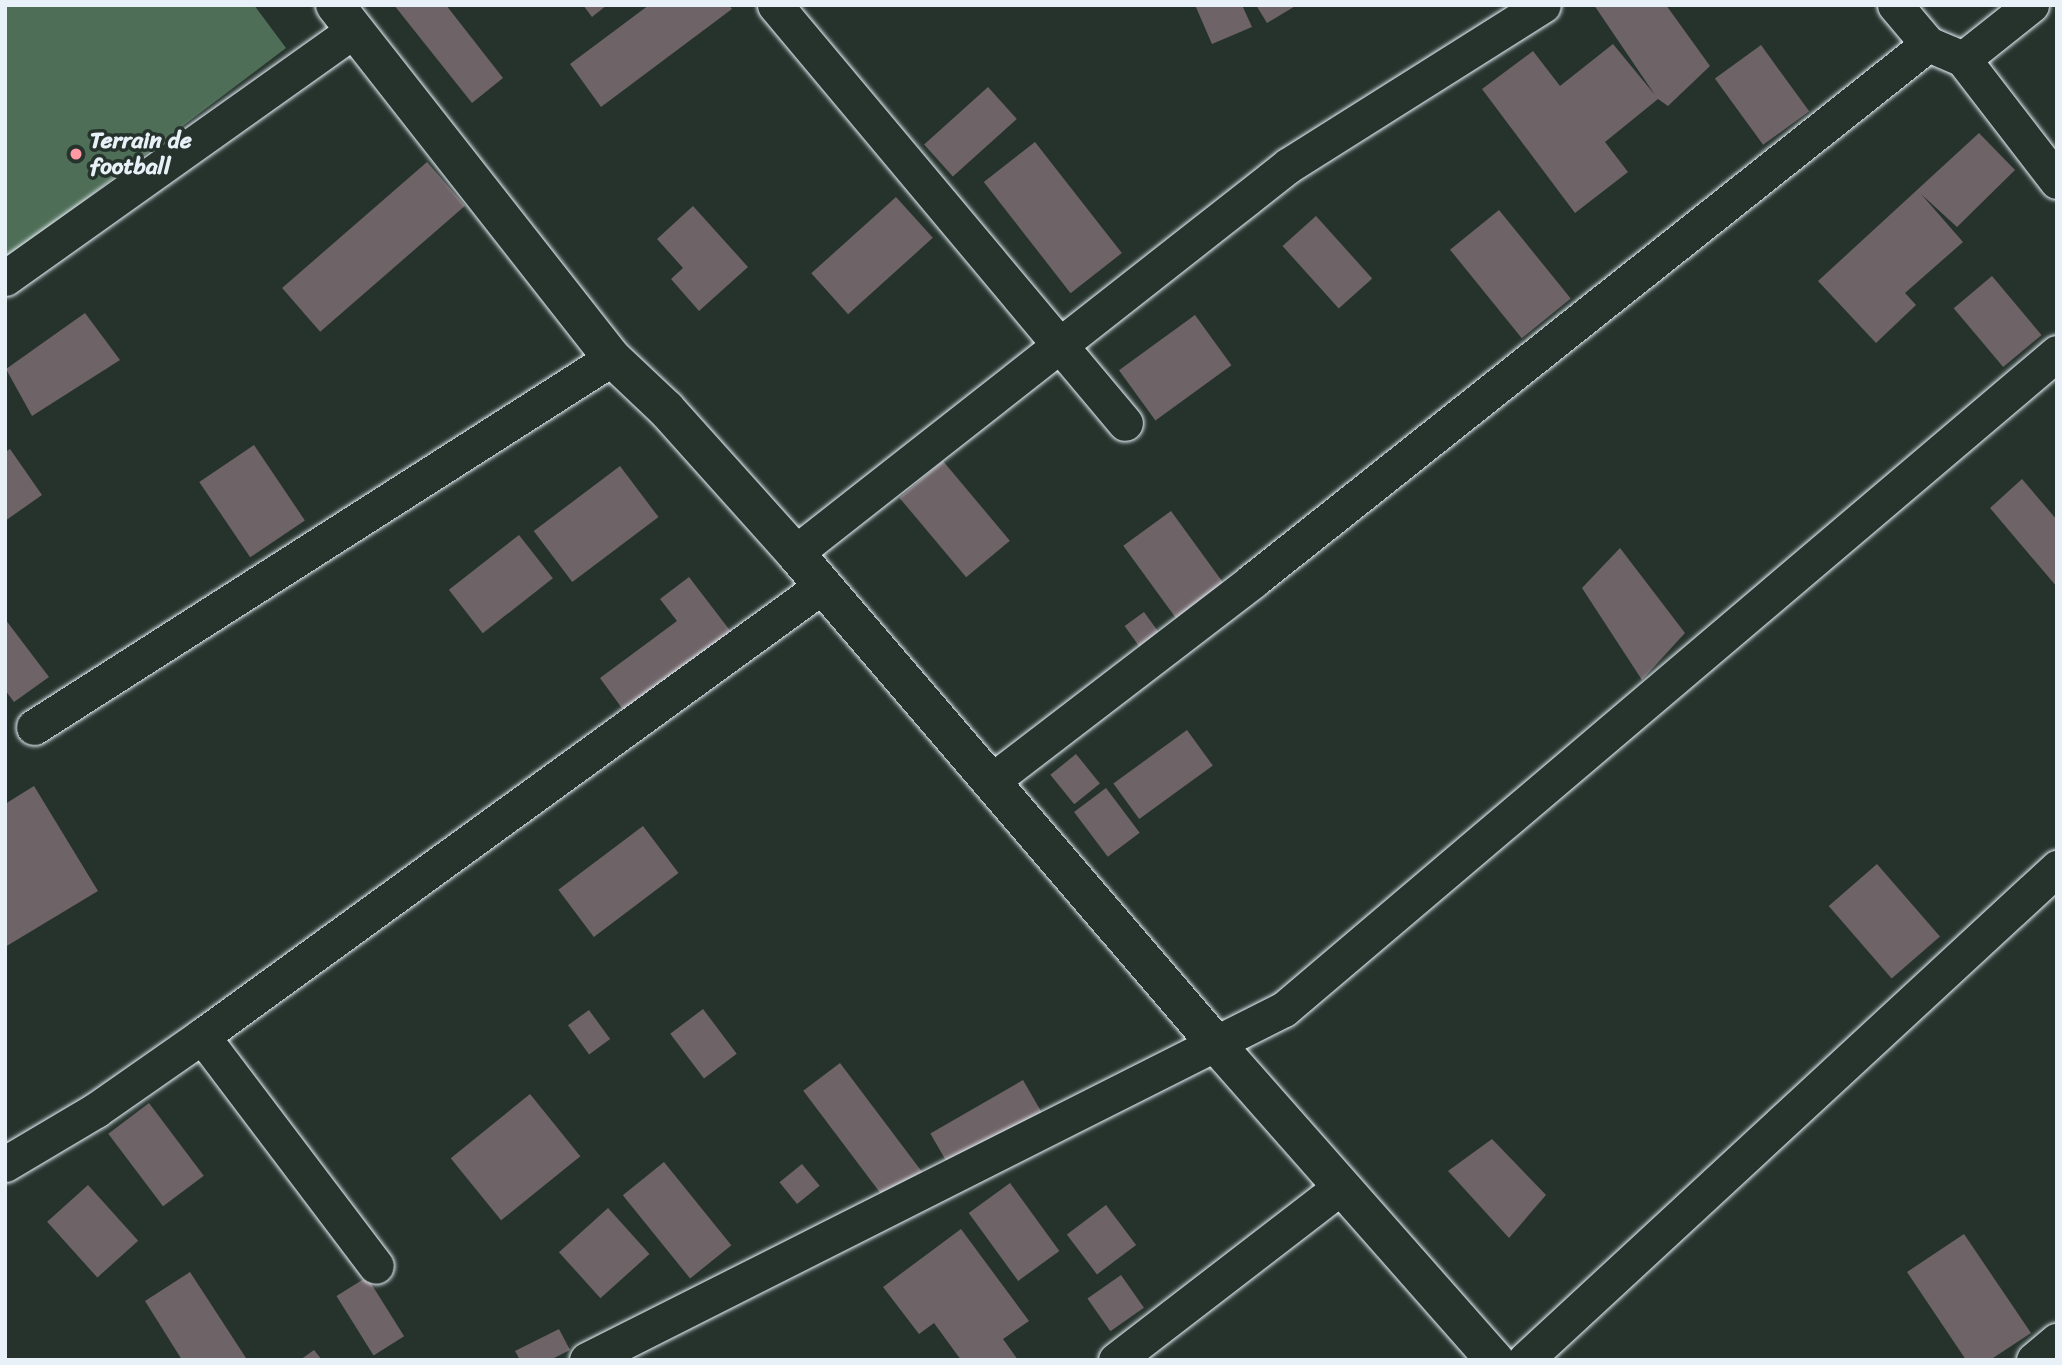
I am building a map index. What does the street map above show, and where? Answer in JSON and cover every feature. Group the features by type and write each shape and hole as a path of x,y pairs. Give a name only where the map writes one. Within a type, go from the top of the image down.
{"street":[{"path":"775,5 1125,423"},
{"path":"795,553 1059,342 1289,165 1543,5"},
{"path":"1895,5 1928,44 1964,59 2057,181"},
{"path":"1964,59 2031,5"},
{"path":"5,278 345,18 612,358 666,409 795,553 993,780 1216,1044 1496,1360"},
{"path":"993,780 1252,581 1928,44"},
{"path":"587,1360 1284,1009 2057,353"},
{"path":"34,727 332,532 612,358"},
{"path":"5,1164 96,1110 202,1036 822,586"},
{"path":"1525,1360 2057,868"},
{"path":"202,1036 376,1266"},
{"path":"1116,1360 1341,1187"},
{"path":"2034,1360 2057,1341"}],"green space":[{"name":"Terrain de football","path":"5,5 254,5 286,48 5,260"}],"building":[{"path":"394,5 446,5 503,78 472,103"},
{"path":"583,5 607,5 592,17"},
{"path":"649,5 729,5 732,9 601,107 570,64"},
{"path":"1195,5 1242,5 1252,27 1212,44"},
{"path":"1256,5 1297,5 1267,23"},
{"path":"1594,5 1666,5 1710,66 1668,106 1658,99 1605,142 1628,172 1575,213 1482,89 1533,51 1560,86 1613,44 1655,95"},
{"path":"1761,45 1809,111 1763,145 1715,79"},
{"path":"988,87 1017,119 953,177 924,145"},
{"path":"1979,133 2015,170 1957,227 1921,194 1963,242 1905,293 1916,305 1876,343 1818,281"},
{"path":"1035,142 1122,253 1071,293 984,182"},
{"path":"427,162 465,206 320,332 282,288"},
{"path":"896,197 933,238 848,314 811,273"},
{"path":"693,206 748,267 699,311 671,279 683,268 657,239"},
{"path":"1499,210 1571,299 1522,338 1450,250"},
{"path":"1316,216 1372,278 1339,309 1283,246"},
{"path":"1992,276 2041,335 2003,367 1954,308"},
{"path":"85,313 120,360 32,416 6,369"},
{"path":"1195,315 1231,365 1155,420 1119,370"},
{"path":"254,445 305,520 250,557 199,482"},
{"path":"10,449 42,495 5,521 5,452"},
{"path":"943,461 1010,541 966,577 899,498"},
{"path":"620,466 659,517 572,582 534,531"},
{"path":"2022,479 2057,520 2057,587 1990,508"},
{"path":"1171,511 1227,588 1179,623 1123,546"},
{"path":"519,535 553,578 483,633 449,590"},
{"path":"1620,548 1685,633 1642,680 1582,588"},
{"path":"689,577 735,637 624,711 600,678 677,621 660,599"},
{"path":"1144,612 1159,633 1140,647 1125,626"},
{"path":"5,619 49,677 14,702 5,690"},
{"path":"1187,730 1213,766 1139,819 1113,783"},
{"path":"1076,754 1100,784 1074,804 1050,775"},
{"path":"34,786 98,891 5,947 5,804"},
{"path":"1106,788 1140,833 1108,857 1074,812"},
{"path":"643,826 679,873 594,937 558,890"},
{"path":"1877,864 1940,936 1892,978 1829,906"},
{"path":"703,1009 737,1054 704,1078 670,1034"},
{"path":"589,1010 610,1039 589,1054 568,1025"},
{"path":"840,1063 924,1174 887,1202 803,1091"},
{"path":"1023,1080 1043,1115 950,1168 930,1134"},
{"path":"530,1094 580,1156 501,1220 451,1158"},
{"path":"149,1103 204,1176 163,1206 108,1134"},
{"path":"1492,1139 1546,1195 1509,1238 1448,1171"},
{"path":"664,1162 731,1245 690,1279 623,1195"},
{"path":"802,1164 820,1186 797,1204 779,1182"},
{"path":"1010,1183 1059,1251 1018,1281 969,1213"},
{"path":"88,1185 138,1241 97,1278 47,1222"},
{"path":"1106,1205 1136,1245 1097,1274 1067,1234"},
{"path":"608,1208 649,1254 600,1298 559,1252"},
{"path":"961,1229 1029,1321 1003,1339 1018,1360 961,1360 934,1323 919,1334 883,1287"},
{"path":"1964,1234 2031,1333 1990,1360 1966,1360 1907,1272"},
{"path":"190,1272 246,1358 243,1360 182,1360 145,1301"},
{"path":"1121,1275 1144,1308 1110,1331 1087,1299"},
{"path":"367,1277 404,1336 374,1355 336,1296"},
{"path":"559,1329 570,1350 550,1360 520,1360 515,1351"},
{"path":"314,1350 322,1360 300,1360"}],"place":[{"name":"Terrain de football","path":"76,154"}]}
